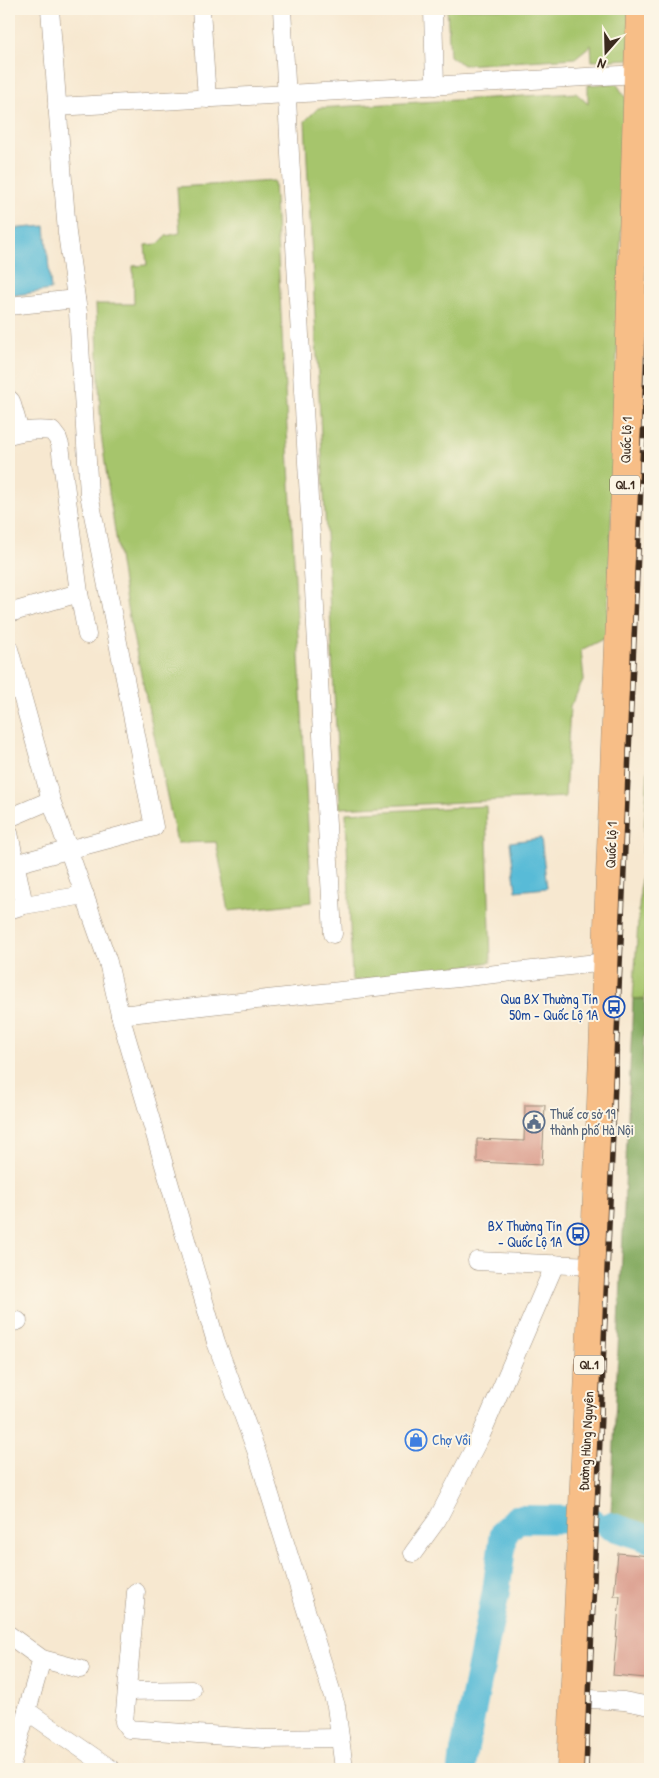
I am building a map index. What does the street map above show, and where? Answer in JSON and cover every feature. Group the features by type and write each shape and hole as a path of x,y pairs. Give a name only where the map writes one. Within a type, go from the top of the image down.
{"highway":[{"name":"Quốc lộ 1","path":"606,962 626,466 640,9"},
{"name":"Đường Hùng Nguyên","path":"571,1769 606,962"}],"street":[{"path":"14,864 154,827 89,494 76,299 67,233 50,9"},
{"path":"202,9 207,99"},
{"path":"282,9 333,934"},
{"path":"433,9 435,86"},
{"path":"57,107 638,74"},
{"path":"9,306 76,299"},
{"path":"9,399 11,401 15,433 52,431 58,439 64,469 79,593 87,635"},
{"path":"9,613 79,593"},
{"path":"9,649 51,800 108,962 120,1015 216,1342 256,1450 336,1706 344,1769"},
{"path":"9,818 51,800"},
{"path":"9,833 14,864 16,907 85,895"},
{"path":"120,1015 606,962"},
{"path":"477,1261 594,1266"},
{"path":"413,1553 438,1520 480,1435 555,1264"},
{"path":"136,1592 124,1722 127,1727 132,1729 266,1739 340,1738"},
{"path":"9,1635 42,1658 80,1669"},
{"path":"10,1769 42,1658"},
{"path":"127,1691 192,1690"},
{"path":"574,1698 624,1701 650,1706"},
{"path":"28,1711 111,1769"}],"green space":[{"path":"447,9 630,9 630,59 592,61 591,45 575,58 463,65 450,56"},
{"path":"616,83 626,98 607,637 581,650 584,679 570,707 565,797 340,808 305,121 318,108 576,93 588,104 588,85"},
{"path":"274,181 312,902 229,911 216,842 177,843 127,608 110,499 101,434 96,304 134,304 133,266 147,265 145,245 158,244 166,236 180,233 177,187"},
{"path":"650,742 650,908 645,999 633,999"},
{"path":"486,806 491,962 352,981 346,813"},
{"path":"633,999 645,999 643,1065 650,1066 650,1538 610,1537"}],"water":[{"path":"45,226 51,290 9,296 9,229"},
{"path":"541,838 547,888 516,891 510,842"}],"building":[{"name":"Thuế cơ sở 19 thành phố Hà Nội","path":"525,1105 545,1105 542,1165 477,1162 477,1139 524,1141"},
{"path":"618,1553 650,1556 650,1668 647,1668 646,1678 613,1675 620,1596 614,1596"}],"waterway":[{"path":"462,1769 496,1591 504,1533 517,1519 590,1520"},
{"path":"610,1526 650,1539"}],"railway":[{"path":"586,1769 650,287"}],"place":[{"name":"Qua BX Thường Tín 50m - Quốc Lộ 1A","path":"614,1007"},
{"name":"Thuế cơ sở 19 thành phố Hà Nội","path":"534,1122"},
{"name":"BX Thường Tín - Quốc Lộ 1A","path":"578,1234"},
{"name":"Chợ Vồi","path":"416,1440"}]}
